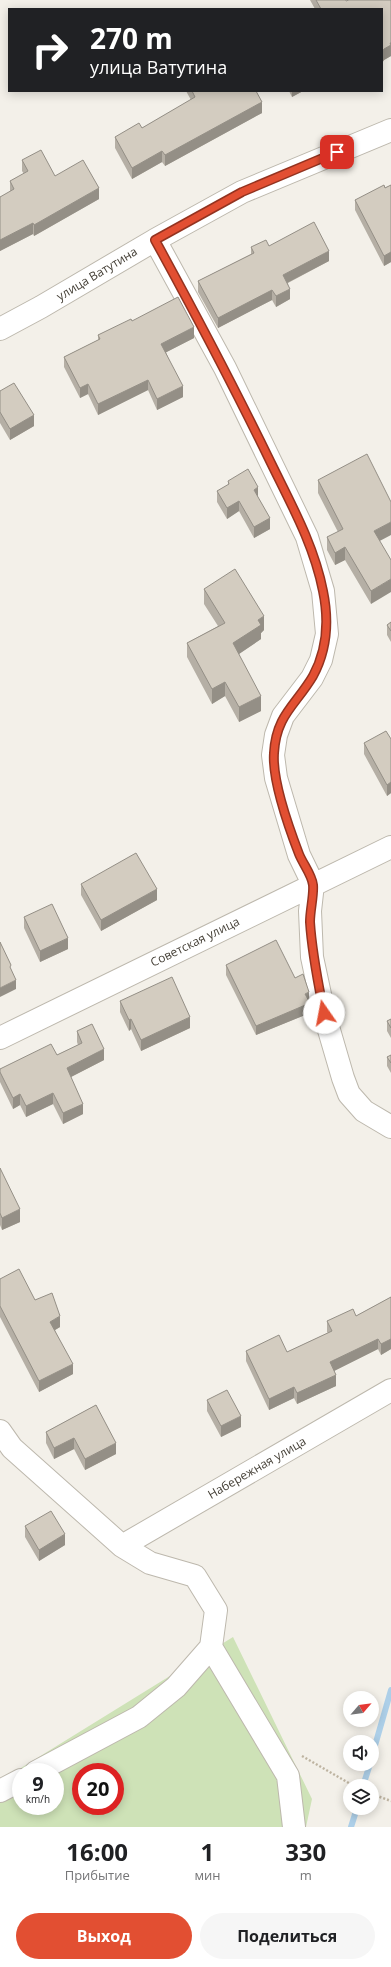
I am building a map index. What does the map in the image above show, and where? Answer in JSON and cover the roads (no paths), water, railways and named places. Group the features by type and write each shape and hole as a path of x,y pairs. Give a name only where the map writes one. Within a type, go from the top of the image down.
{"street":[{"name":"улица Ватутина","path":"0,329 242,192 391,130"},
{"path":"155,240 225,368 307,537 323,591 326,634 321,660 312,678 283,716 276,735 273,755 276,778 289,825 299,855 313,884 310,911 312,957 324,1013 343,1078 349,1094 364,1111 391,1127"},
{"name":"Советская улица","path":"0,1038 391,847"},
{"name":"Набережная улица","path":"122,1546 391,1390"},
{"path":"0,1431 12,1448 122,1546 150,1563 195,1576 216,1610 211,1647 176,1687 140,1717 53,1763"},
{"path":"211,1647 288,1776 294,1827"},
{"path":"0,1791 12,1785"}],"waterway":[{"path":"378,1735 391,1690"},
{"path":"365,1779 368,1771"},
{"path":"351,1827 355,1815"}]}
